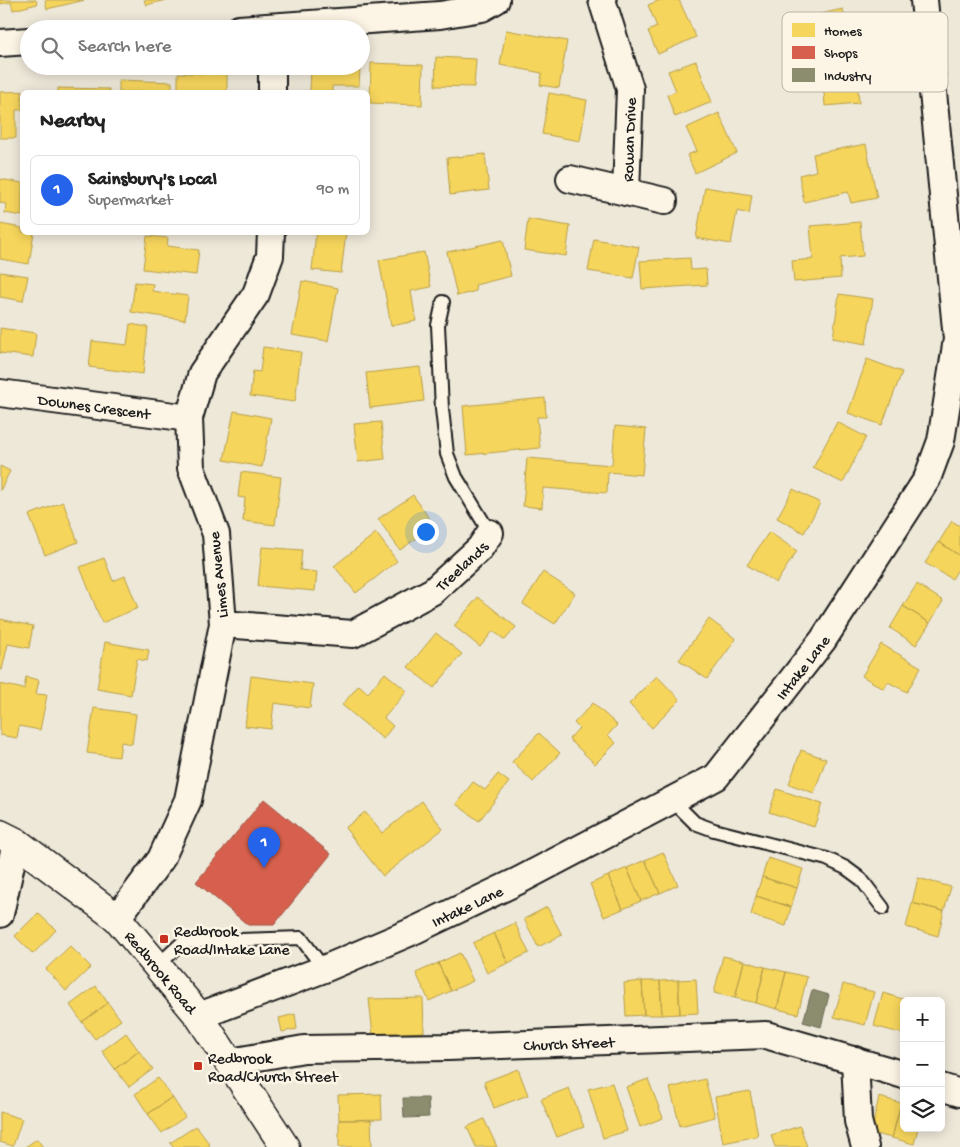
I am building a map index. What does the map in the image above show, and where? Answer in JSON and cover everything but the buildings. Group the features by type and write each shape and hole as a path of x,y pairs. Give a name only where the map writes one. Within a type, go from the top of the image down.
{"street":[{"path":"370,20 440,15 482,8 496,0"},
{"name":"Rowan Drive","path":"602,0 630,89 626,192"},
{"path":"0,42 20,41"},
{"path":"272,75 272,90"},
{"name":"Intake Lane","path":"200,1016 324,969 411,932 520,880 716,777 823,640 927,479 941,441 957,339 933,92"},
{"name":"Rowan Drive","path":"570,179 664,201"},
{"name":"Limes Avenue","path":"117,918 161,859 188,800 223,624 216,534 191,468 189,418 202,373 256,294 270,256 270,235"},
{"name":"Downes Crescent","path":"0,393 189,418"},
{"name":"Treelands","path":"223,624 353,634 433,590 480,548 490,533"},
{"path":"0,914 8,838"},
{"name":"Redbrook Road","path":"8,838 117,918 200,1016 285,1147"},
{"name":"Church Street","path":"230,1062 304,1049 448,1047 766,1035 900,1074"},
{"path":"856,1060 858,1121 865,1147"},
{"path":"945,1088 960,1093"}],"lane":[{"name":"Treelands","path":"443,302 438,324 442,409 447,454 456,477 490,533"},
{"path":"672,800 695,823 714,830 827,860 846,868 861,879 883,908"},
{"path":"157,966 183,942 301,938 324,969"}],"place":[{"name":"Sainsbury's Local","path":"264,868"},
{"name":"Redbrook Road/Intake Lane","path":"164,939"},
{"name":"Redbrook Road/Church Street","path":"198,1066"}]}
